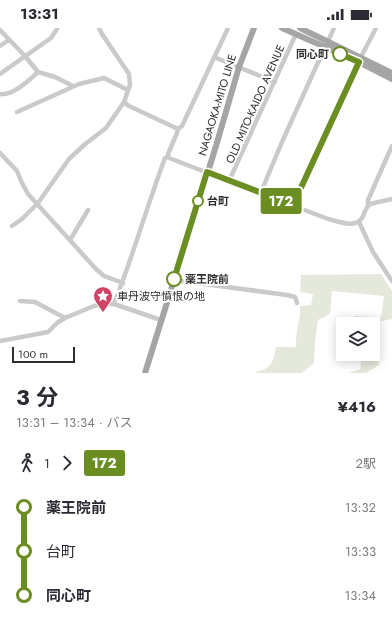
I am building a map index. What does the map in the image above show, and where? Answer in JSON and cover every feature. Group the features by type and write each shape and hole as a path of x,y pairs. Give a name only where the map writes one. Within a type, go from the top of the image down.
{"main road":[{"name":"NAGAOKA-MITO LINE","path":"146,373 238,67 254,28"},
{"path":"282,28 327,44"},
{"path":"300,28 327,44 392,73"},
{"path":"360,60 392,79"}],"street":[{"path":"12,226 22,219 38,203 69,159 106,128 124,102 130,85 129,74 99,28"},
{"path":"114,304 123,283 165,158 168,156 178,129 182,126 228,28"},
{"path":"261,192 285,135 334,28"},
{"path":"293,205 376,28"},
{"path":"0,74 51,38 57,29"},
{"path":"0,30 38,72 55,77 73,86"},
{"name":"OLD MITO-KAIDO AVENUE","path":"230,181 296,34"},
{"path":"0,46 9,40"},
{"path":"214,57 275,82"},
{"path":"0,94 9,94 24,85 38,72"},
{"path":"17,112 73,86 104,78 128,90"},
{"path":"124,102 129,106 178,129"},
{"path":"168,156 169,158 261,192 328,219 349,224 358,222 362,219 368,206 368,200 392,146"},
{"path":"0,153 17,171 25,189 101,274 123,283"},
{"path":"368,206 381,200 392,199"},
{"path":"70,240 88,210"},
{"path":"358,222 373,252 392,281"},
{"path":"174,280 294,296 297,303"},
{"path":"20,301 35,302 65,318"},
{"path":"0,341 48,332 57,323 65,318 94,306 104,304 114,304 161,320"}],"shaded area":[{"path":"381,274 392,291 392,319 380,322 380,317 354,317 354,316 381,317 384,296 332,291 330,314 318,320 314,363 302,373 253,373 264,370 270,365 276,347 296,347 300,306 311,305 313,294 300,292 301,275"},
{"path":"361,361 379,361 379,365 366,373 348,373 360,369"}],"bus line":[{"name":"172","path":"174,279 207,172 293,205 359,62 340,54"}],"place":[{"name":"同心町","path":"340,54"},
{"name":"台町","path":"198,201"},
{"name":"薬王院前","path":"174,279"},
{"name":"車丹波守憤恨の地","path":"103,313"}]}
